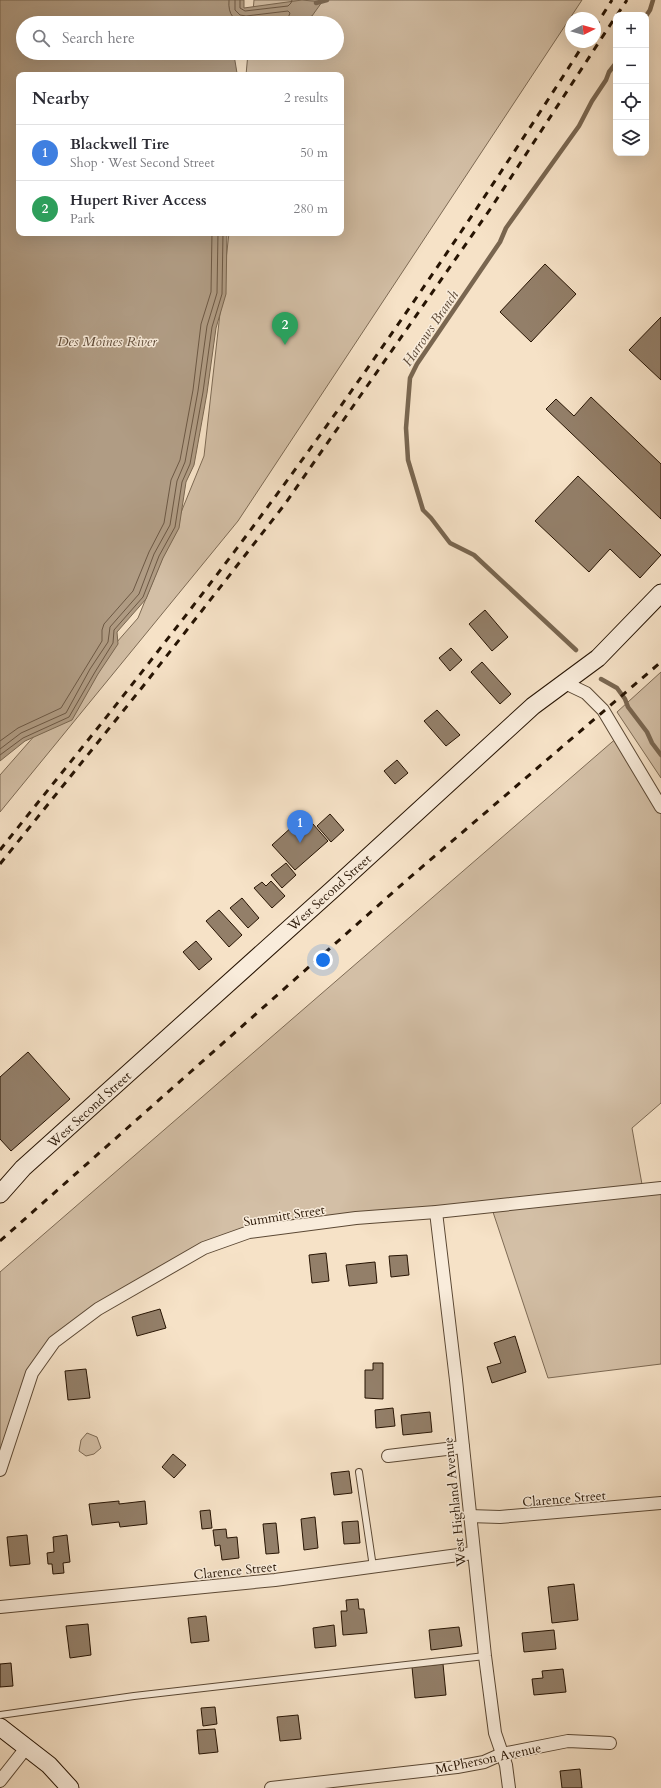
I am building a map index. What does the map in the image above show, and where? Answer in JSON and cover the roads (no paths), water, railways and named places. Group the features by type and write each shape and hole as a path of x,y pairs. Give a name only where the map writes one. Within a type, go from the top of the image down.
{"main road":[{"name":"West Second Street","path":"0,1194 23,1168 332,890 533,706 598,658 661,593"},
{"path":"0,1727 49,1766 70,1788"}],"street":[{"path":"565,683 586,693 603,710 661,807"},
{"name":"Summitt Street","path":"0,1470 32,1373 54,1342 98,1308 204,1248 249,1232 356,1218 436,1212 661,1188"},
{"name":"West Highland Avenue","path":"436,1212 485,1656 495,1733 506,1765 509,1788"},
{"path":"388,1456 463,1447"},
{"name":"Clarence Street","path":"469,1516 500,1517 661,1503"},
{"name":"Clarence Street","path":"0,1607 260,1582 473,1553"},
{"name":"McPherson Avenue","path":"271,1788 457,1767 484,1762 502,1754 568,1741 610,1743"},
{"path":"0,1781 26,1748"}],"lane":[{"path":"359,1472 373,1567"},
{"path":"0,1715 134,1696 485,1656"}],"water":[{"name":"Des Moines River","path":"0,0 244,0 244,8 302,0 322,2 312,16 16,16 16,60 235,60 237,72 16,72 16,236 227,236 226,294 216,328 207,393 194,465 186,482 179,528 163,558 146,599 117,632 118,644 98,674 72,720 25,741 0,761"}],"waterway":[{"name":"Harrows Branch","path":"316,3 327,0"},
{"name":"Harrows Branch","path":"649,12 653,0"},
{"name":"Harrows Branch","path":"576,650 474,555 450,543 423,510 408,460 406,428 410,378 417,364 500,242 506,228 579,126 613,67"},
{"name":"Harrows Branch","path":"601,679 617,688 625,699 628,707 647,732 652,743 661,755"}],"railway":[{"path":"601,17 612,0"},
{"path":"619,12 627,0"},
{"path":"0,864 144,685 285,504 491,208 613,21"},
{"path":"0,850 122,697 218,573 328,424 485,196 581,48"},
{"path":"0,1241 408,879 661,662"}],"place":[{"name":"Hupert River Access","path":"285,345"},
{"name":"Blackwell Tire","path":"300,843"}]}
